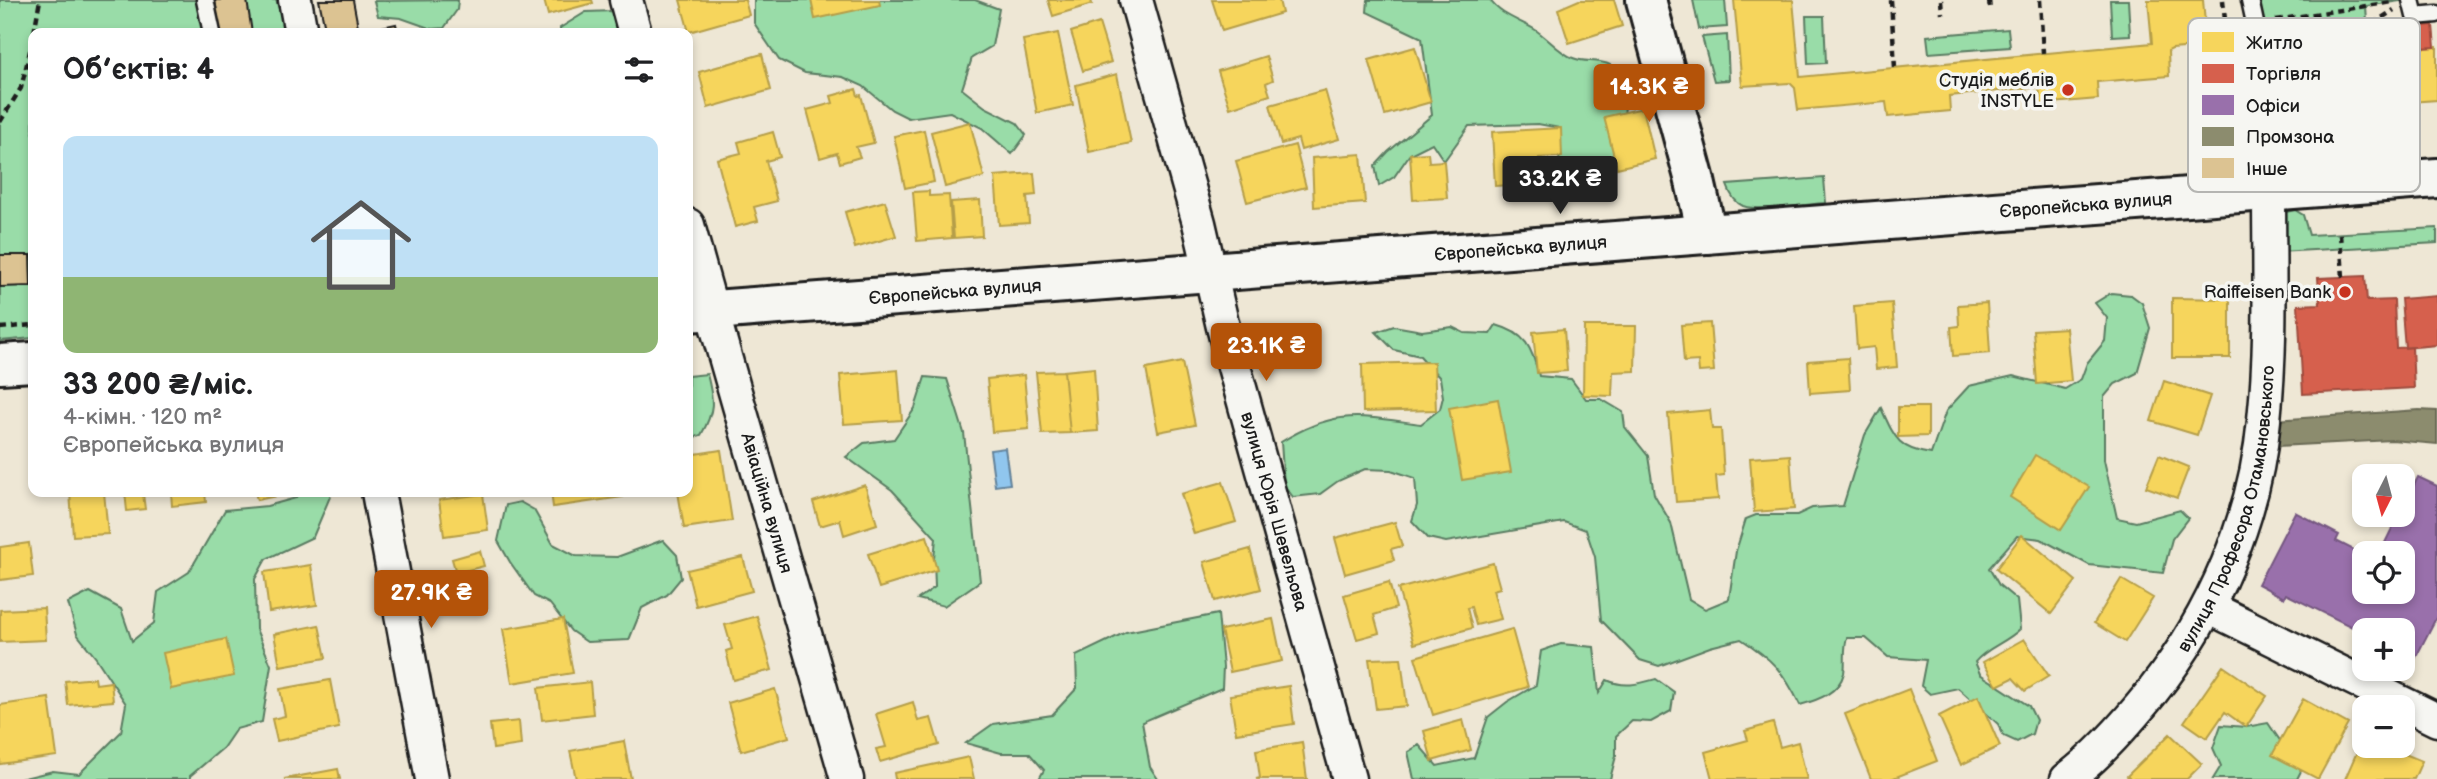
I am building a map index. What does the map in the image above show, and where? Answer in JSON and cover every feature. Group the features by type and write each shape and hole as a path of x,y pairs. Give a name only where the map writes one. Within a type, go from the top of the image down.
{"main road":[{"path":"1646,0 1707,234"},
{"name":"Європейська вулиця","path":"699,311 2256,192"},
{"path":"0,364 28,362"}],"street":[{"path":"295,0 300,28"},
{"path":"626,0 634,28"},
{"name":"вулиця Юрія Шевельова","path":"1136,0 1349,779"},
{"name":"вулиця Професора Отамановського","path":"2067,779 2127,723 2171,668 2208,607 2238,536 2253,486 2264,422 2269,348 2269,192"},
{"name":"Авіаційна вулиця","path":"693,264 699,311 727,359 847,779"},
{"path":"379,497 432,779"},
{"path":"2208,607 2437,720"}],"lane":[{"path":"205,0 211,28"},
{"path":"2250,0 2254,18"},
{"path":"2406,3 2415,16 2437,14"}],"path":[{"path":"35,28 40,0"},
{"path":"1891,0 1895,68"},
{"path":"1941,0 1942,15"},
{"path":"1989,0 1990,11"},
{"path":"2040,0 2043,53"},
{"path":"2223,0 2225,18"},
{"path":"2288,18 2393,2"},
{"path":"2382,18 2406,3"},
{"path":"0,122 21,88 28,59"},
{"path":"2340,234 2343,277"},
{"path":"0,328 28,325"}],"green space":[{"path":"0,0 276,0 285,28 28,28 28,338 0,341"},
{"path":"458,0 457,10 444,28 429,28 401,18 378,16 374,1"},
{"path":"754,0 975,0 999,9 992,46 972,58 962,89 985,107 1017,123 1026,135 1012,154 982,128 950,112 908,118 892,110 863,86 843,77 805,73 779,60 754,23"},
{"path":"1368,0 1490,0 1499,10 1534,29 1568,56 1610,65 1619,73 1625,99 1622,130 1613,171 1586,179 1559,172 1560,128 1538,124 1469,126 1444,161 1432,143 1410,154 1394,177 1379,186 1375,166 1432,115 1422,38 1367,12"},
{"path":"1693,0 1725,0 1727,27 1699,29"},
{"path":"2110,0 2128,0 2130,35 2112,36"},
{"path":"2256,0 2407,0 2366,6 2367,18 2257,18"},
{"path":"614,11 619,28 560,28 586,12"},
{"path":"1806,16 1824,16 1826,63 1808,64"},
{"path":"2008,29 2010,47 1929,53 1927,36"},
{"path":"1727,35 1729,80 1714,81 1702,37"},
{"path":"1824,178 1826,203 1783,207 1743,206 1733,197 1727,185"},
{"path":"2295,210 2303,215 2309,235 2437,228 2437,243 2276,252 2280,218 2286,212"},
{"path":"2111,293 2131,295 2142,303 2150,328 2137,373 2115,384 2104,397 2104,460 2117,518 2136,522 2180,510 2188,518 2172,539 2163,573 2089,565 2041,539 2017,536 1989,568 1999,585 2017,600 2020,629 1985,652 1975,662 1980,674 2029,706 2036,720 2032,734 2017,742 2004,736 1998,724 1958,688 1930,694 1921,686 1926,660 1888,657 1866,638 1847,638 1844,673 1838,686 1821,698 1800,705 1776,667 1741,639 1659,666 1640,660 1601,620 1595,557 1586,530 1564,522 1446,542 1428,538 1412,521 1417,505 1415,478 1391,470 1365,469 1338,481 1320,494 1293,497 1284,485 1281,442 1300,431 1333,419 1349,417 1421,424 1440,409 1443,397 1440,378 1420,356 1394,350 1376,332 1394,326 1422,331 1452,327 1464,333 1490,334 1496,325 1522,338 1530,350 1539,376 1571,379 1586,399 1601,399 1623,412 1625,427 1648,456 1654,494 1671,523 1689,599 1705,609 1729,599 1736,551 1746,519 1756,515 1797,515 1812,508 1843,506 1865,435 1881,408 1898,440 1911,449 1931,454 1946,411 1969,386 2013,376 2065,389 2081,379 2087,363 2105,341 2107,318 2095,303"},
{"path":"707,374 712,399 709,419 701,435 693,437 693,375"},
{"path":"925,377 947,379 964,433 980,581 944,606 918,599 935,587 936,538 892,490 846,457 864,443 894,439 915,408"},
{"path":"330,497 313,537 266,559 255,579 256,629 271,665 262,722 236,729 223,748 190,776 190,779 20,779 53,771 79,774 121,732 126,704 77,634 68,603 90,592 121,609 132,641 154,623 158,592 189,572 225,510 267,506 296,498"},
{"path":"520,502 534,510 553,544 576,556 617,557 663,540 677,555 681,578 667,595 642,608 629,640 587,642 571,631 550,604 534,596 498,541 506,505"},
{"path":"1218,614 1223,667 1222,688 1142,722 1150,767 1158,779 1039,779 1044,770 1029,753 1001,753 966,743 993,724 1052,715 1077,688 1076,656 1126,632"},
{"path":"1561,644 1594,647 1599,693 1607,680 1625,685 1656,679 1674,692 1671,711 1651,722 1632,721 1616,736 1616,756 1610,779 1414,779 1408,752 1419,745 1437,766 1474,758 1488,717 1536,685 1541,651"},
{"path":"2268,723 2301,771 2297,779 2213,779 2221,766 2213,748 2221,725 2246,727"}],"water":[{"path":"1005,448 1010,484 995,486 990,450"}],"building: Житло":[{"path":"544,0 592,0 593,3 548,15"},
{"path":"680,0 745,0 749,15 693,31 693,28 688,28"},
{"path":"811,0 879,0 880,5 815,19"},
{"path":"1048,0 1091,0 1092,4 1053,16"},
{"path":"1212,0 1279,0 1282,13 1222,31"},
{"path":"1579,0 1614,0 1622,26 1569,43 1558,9"},
{"path":"1734,0 1793,0 1800,77 2152,43 2148,0 2203,0 2205,18 2188,18 2188,48 2168,51 2169,76 2097,82 2098,99 2041,104 2039,87 1949,96 1950,111 1888,117 1886,102 1798,110 1795,88 1790,83 1742,86"},
{"path":"1099,23 1111,62 1083,71 1071,32"},
{"path":"1058,33 1073,105 1037,113 1023,40"},
{"path":"1415,47 1431,102 1385,115 1369,60"},
{"path":"2437,47 2437,100 2420,101 2420,48"},
{"path":"762,54 771,90 708,108 699,72"},
{"path":"1266,56 1273,80 1266,83 1270,95 1230,108 1218,71"},
{"path":"1117,74 1131,143 1089,152 1076,85"},
{"path":"856,89 858,96 861,95 874,143 856,147 860,157 840,163 837,153 820,158 807,110 833,103 831,96"},
{"path":"1325,90 1339,139 1301,150 1298,139 1281,144 1270,105"},
{"path":"1643,108 1655,159 1617,168 1604,117"},
{"path":"970,122 984,177 945,187 931,132"},
{"path":"1561,128 1562,157 1539,158 1540,183 1495,186 1492,132"},
{"path":"924,130 934,182 905,188 894,136"},
{"path":"773,132 780,157 766,161 777,201 754,207 758,221 735,227 717,159 741,153 738,142"},
{"path":"1295,145 1306,187 1247,202 1236,161"},
{"path":"1428,153 1429,162 1444,161 1447,198 1413,200 1410,154"},
{"path":"1361,154 1365,203 1314,207 1312,158"},
{"path":"1034,173 1036,195 1027,196 1029,223 999,225 995,176"},
{"path":"929,191 929,196 949,195 952,238 917,241 913,192"},
{"path":"980,200 982,236 954,238 951,202"},
{"path":"885,201 896,236 855,248 845,212"},
{"path":"2172,298 2230,299 2230,358 2172,358"},
{"path":"1892,303 1897,367 1876,369 1874,347 1857,349 1854,306"},
{"path":"1987,303 1990,353 1953,356 1951,327 1959,326 1958,305"},
{"path":"1710,323 1714,371 1699,372 1698,361 1684,362 1681,325"},
{"path":"1584,326 1636,326 1635,371 1613,372 1612,396 1583,395"},
{"path":"2066,328 2071,381 2037,384 2033,330"},
{"path":"1564,329 1567,371 1537,373 1533,332"},
{"path":"1848,358 1850,390 1810,393 1808,361"},
{"path":"1182,362 1195,425 1158,432 1146,369"},
{"path":"1434,362 1436,410 1363,412 1362,364"},
{"path":"1094,368 1098,431 1070,433 1064,371"},
{"path":"898,370 902,420 844,424 840,375"},
{"path":"1064,371 1070,433 1042,434 1036,372"},
{"path":"1024,375 1029,429 992,432 987,379"},
{"path":"2164,381 2210,396 2197,435 2151,421"},
{"path":"1498,399 1511,472 1462,480 1449,408"},
{"path":"1898,407 1928,407 1928,436 1898,437"},
{"path":"1710,410 1712,429 1721,429 1724,475 1716,476 1718,499 1676,502 1668,414"},
{"path":"721,450 732,521 684,528 679,497 693,497 693,454"},
{"path":"1790,455 1794,509 1754,512 1750,458"},
{"path":"2035,455 2089,487 2061,530 2010,497"},
{"path":"2159,455 2189,467 2177,498 2146,487"},
{"path":"1223,482 1236,522 1194,534 1181,494"},
{"path":"865,485 877,524 844,535 840,520 820,526 813,502"},
{"path":"70,497 104,497 108,534 73,536"},
{"path":"126,497 143,497 145,509 127,511"},
{"path":"171,497 206,497 206,502 172,506"},
{"path":"483,497 488,530 444,536 439,500"},
{"path":"552,497 623,497 553,507"},
{"path":"1395,522 1402,546 1391,549 1394,560 1345,574 1335,538"},
{"path":"2022,535 2076,581 2051,614 1996,569"},
{"path":"927,536 937,570 879,588 868,554"},
{"path":"29,543 33,576 0,580 0,547"},
{"path":"1250,549 1261,589 1215,601 1204,562"},
{"path":"480,551 484,566 456,573 452,559"},
{"path":"743,557 752,591 696,606 687,570"},
{"path":"1493,563 1500,588 1493,590 1501,619 1476,625 1471,607 1467,608 1472,628 1414,644 1398,589"},
{"path":"311,565 317,605 269,612 264,572"},
{"path":"2121,579 2153,598 2125,642 2094,623"},
{"path":"1389,582 1396,608 1374,615 1379,633 1357,639 1344,595"},
{"path":"44,608 46,640 0,642 0,610"},
{"path":"757,616 772,670 733,680 726,651 732,649 725,625"},
{"path":"563,619 573,673 512,683 503,629"},
{"path":"1273,619 1282,661 1230,672 1221,630"},
{"path":"319,625 326,658 280,666 274,634"},
{"path":"1512,629 1528,687 1433,715 1415,657"},
{"path":"226,639 234,676 171,689 163,653"},
{"path":"2024,639 2049,676 2025,691 2013,678 1997,686 1983,662"},
{"path":"1401,658 1407,706 1376,709 1369,659"},
{"path":"2223,666 2267,696 2246,727 2225,712 2207,738 2184,722"},
{"path":"95,678 96,684 111,682 113,701 68,705 65,681"},
{"path":"330,680 339,728 277,741 272,719 285,716 280,689"},
{"path":"590,682 593,714 542,720 538,688"},
{"path":"1289,686 1294,724 1236,733 1230,695"},
{"path":"775,689 789,737 741,751 728,703"},
{"path":"1909,689 1937,761 1891,779 1871,779 1845,714"},
{"path":"1978,696 2000,746 1961,765 1939,716"},
{"path":"49,698 57,756 0,764 0,705"},
{"path":"2303,699 2348,724 2318,779 2272,755"},
{"path":"913,702 918,721 931,718 939,745 880,762 876,749 886,747 876,714"},
{"path":"1463,720 1471,750 1432,761 1424,731"},
{"path":"519,721 521,745 493,749 490,724"},
{"path":"1773,723 1780,747 1798,742 1807,779 1712,779 1705,752 1748,740 1745,731"},
{"path":"2170,734 2202,764 2187,779 2130,779 2127,776"},
{"path":"624,741 631,779 576,779 570,751"},
{"path":"1302,742 1307,779 1256,779 1260,778 1256,750"},
{"path":"969,757 974,779 895,779 894,773"},
{"path":"2354,758 2415,758 2422,761 2414,779 2345,779"},
{"path":"338,769 340,779 284,779"}],"building: Торгівля":[{"path":"2433,25 2435,47 2420,48 2420,26"},
{"path":"2365,276 2367,301 2394,300 2396,348 2412,347 2414,388 2303,394 2298,305 2320,304 2318,278"},
{"path":"2437,296 2437,345 2405,348 2401,299"}],"building: Офіси":[{"path":"2418,477 2437,486 2437,616 2415,659 2415,618 2352,618 2352,627 2286,594 2284,598 2258,584 2295,512 2339,535 2336,541 2352,549 2352,604 2415,604 2415,541 2386,541 2393,527 2415,527 2415,483"}],"building: Промзона":[{"path":"2437,411 2437,444 2392,440 2278,446 2276,420"}],"building: Інше":[{"path":"215,0 247,0 251,28 219,28"},
{"path":"319,0 353,0 358,28 325,28"},
{"path":"396,24 397,28 378,28"},
{"path":"0,255 28,255 28,286 0,287"}],"place":[{"name":"Студія меблів INSTYLE","path":"2068,90"},
{"name":"Raiffeisen Bank","path":"2345,292"}]}
